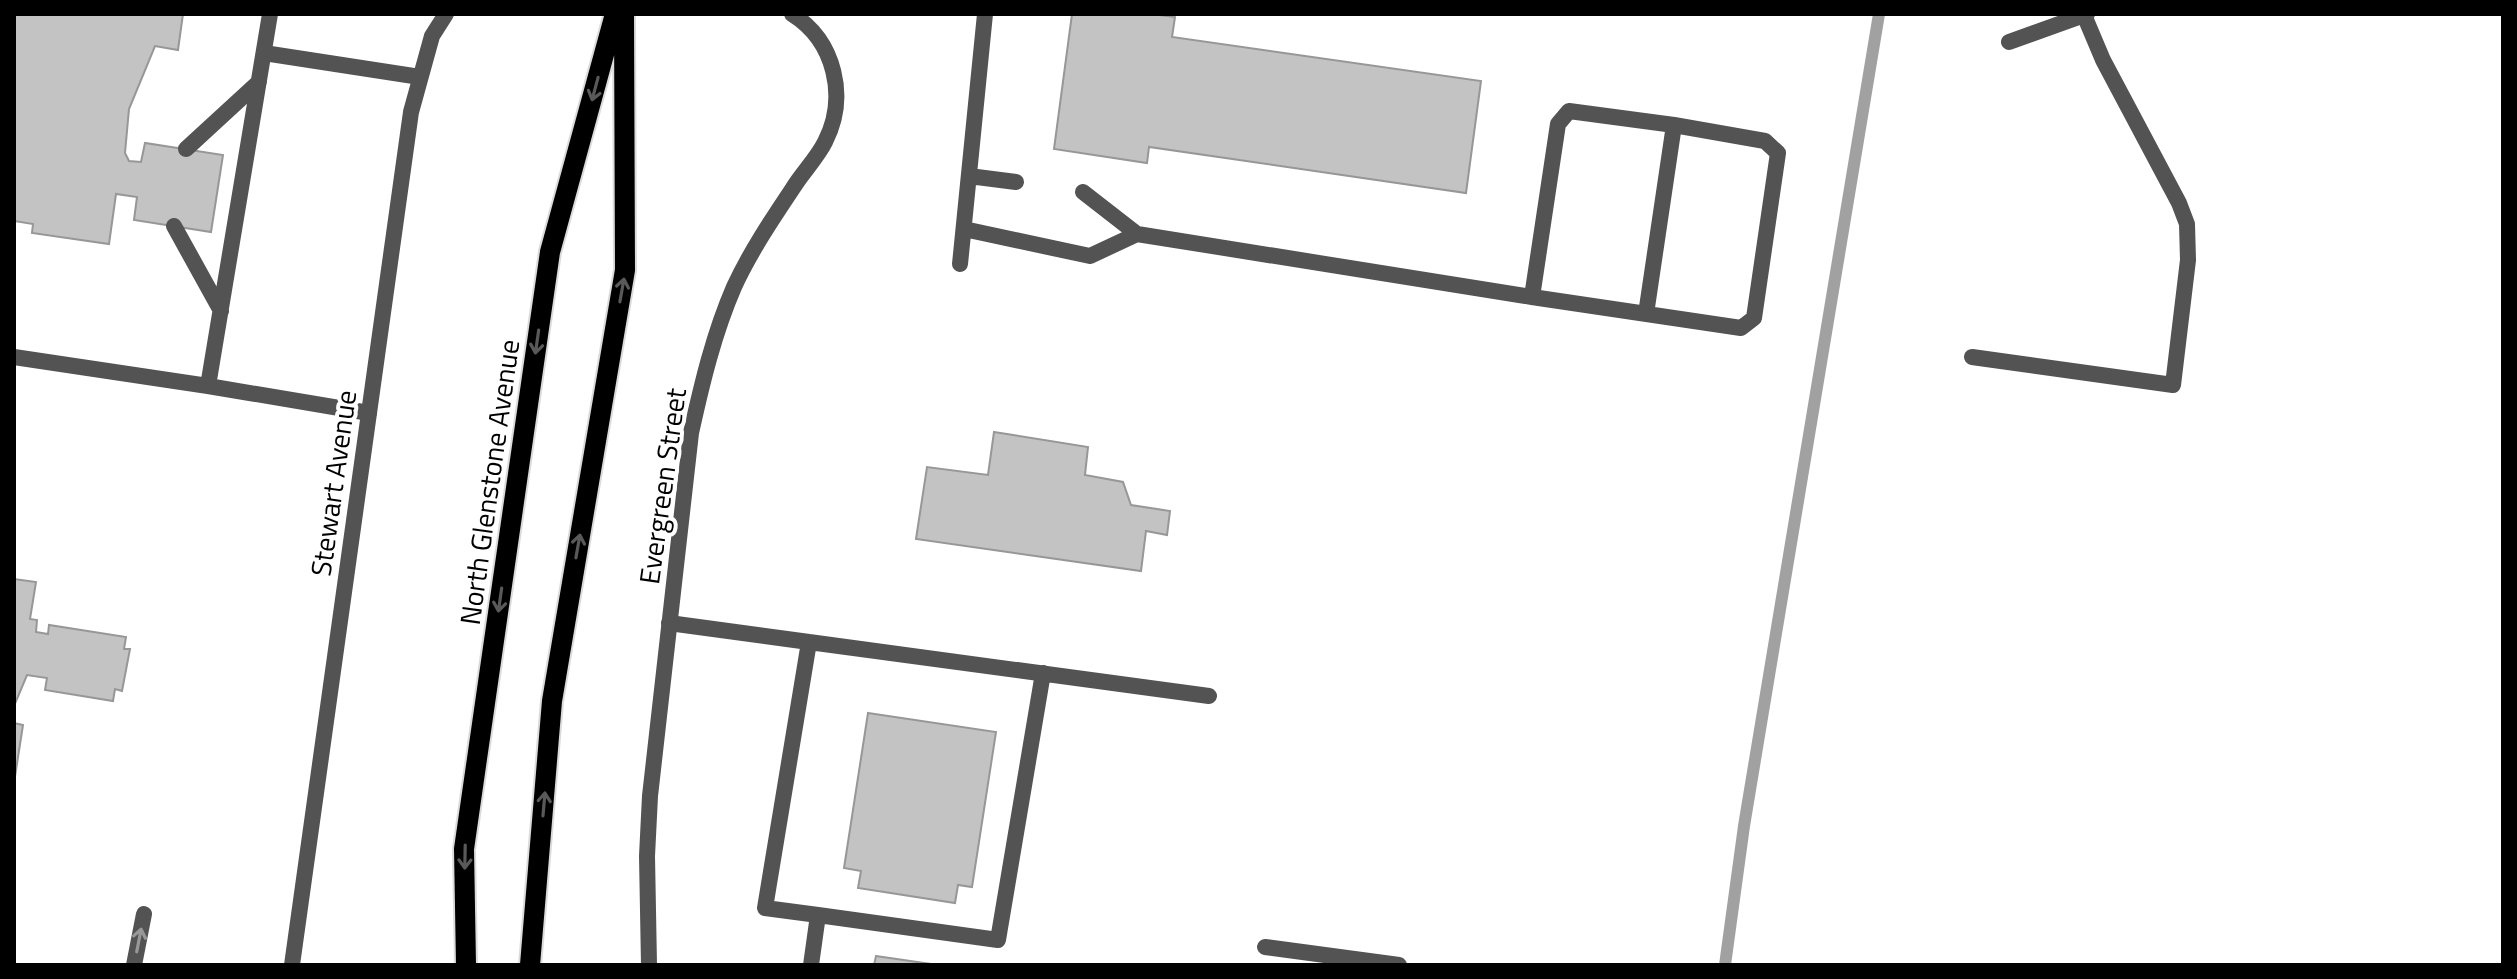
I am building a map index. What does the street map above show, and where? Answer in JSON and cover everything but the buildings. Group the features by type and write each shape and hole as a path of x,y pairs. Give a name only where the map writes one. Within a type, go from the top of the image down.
{"main road":[{"name":"North Glenstone Avenue","path":"466,965 464,849 550,252 615,14"},
{"path":"530,965 552,701 625,270 624,14"}],"street":[{"path":"208,386 270,14"},
{"name":"Stewart Avenue","path":"292,965 411,112 432,36 446,14"},
{"name":"Evergreen Street","path":"649,965 647,856 650,796 691,433 717,334 735,286 775,215 825,142 835,108 835,76 827,51 814,31 792,14"},
{"path":"960,264 985,14"},
{"path":"1972,357 2173,385 2188,260 2187,224 2179,203 2103,60 2086,14 2009,42"},
{"path":"264,53 420,77"},
{"path":"186,149 259,82"},
{"path":"1083,192 1137,234 1532,297 1741,328 1754,318 1778,153 1765,141 1569,111 1558,124 1532,297"},
{"path":"1646,314 1674,125"},
{"path":"969,176 1016,182"},
{"path":"174,226 221,311"},
{"path":"964,229 1090,256 1137,234"},
{"path":"14,357 369,413"},
{"path":"669,623 1209,696"},
{"path":"809,642 765,908 998,940 1043,673"},
{"path":"134,965 144,914"},
{"path":"811,965 818,915"},
{"path":"1265,947 1399,965"}],"waterway":[{"path":"1725,965 1744,826 1879,14"}]}
